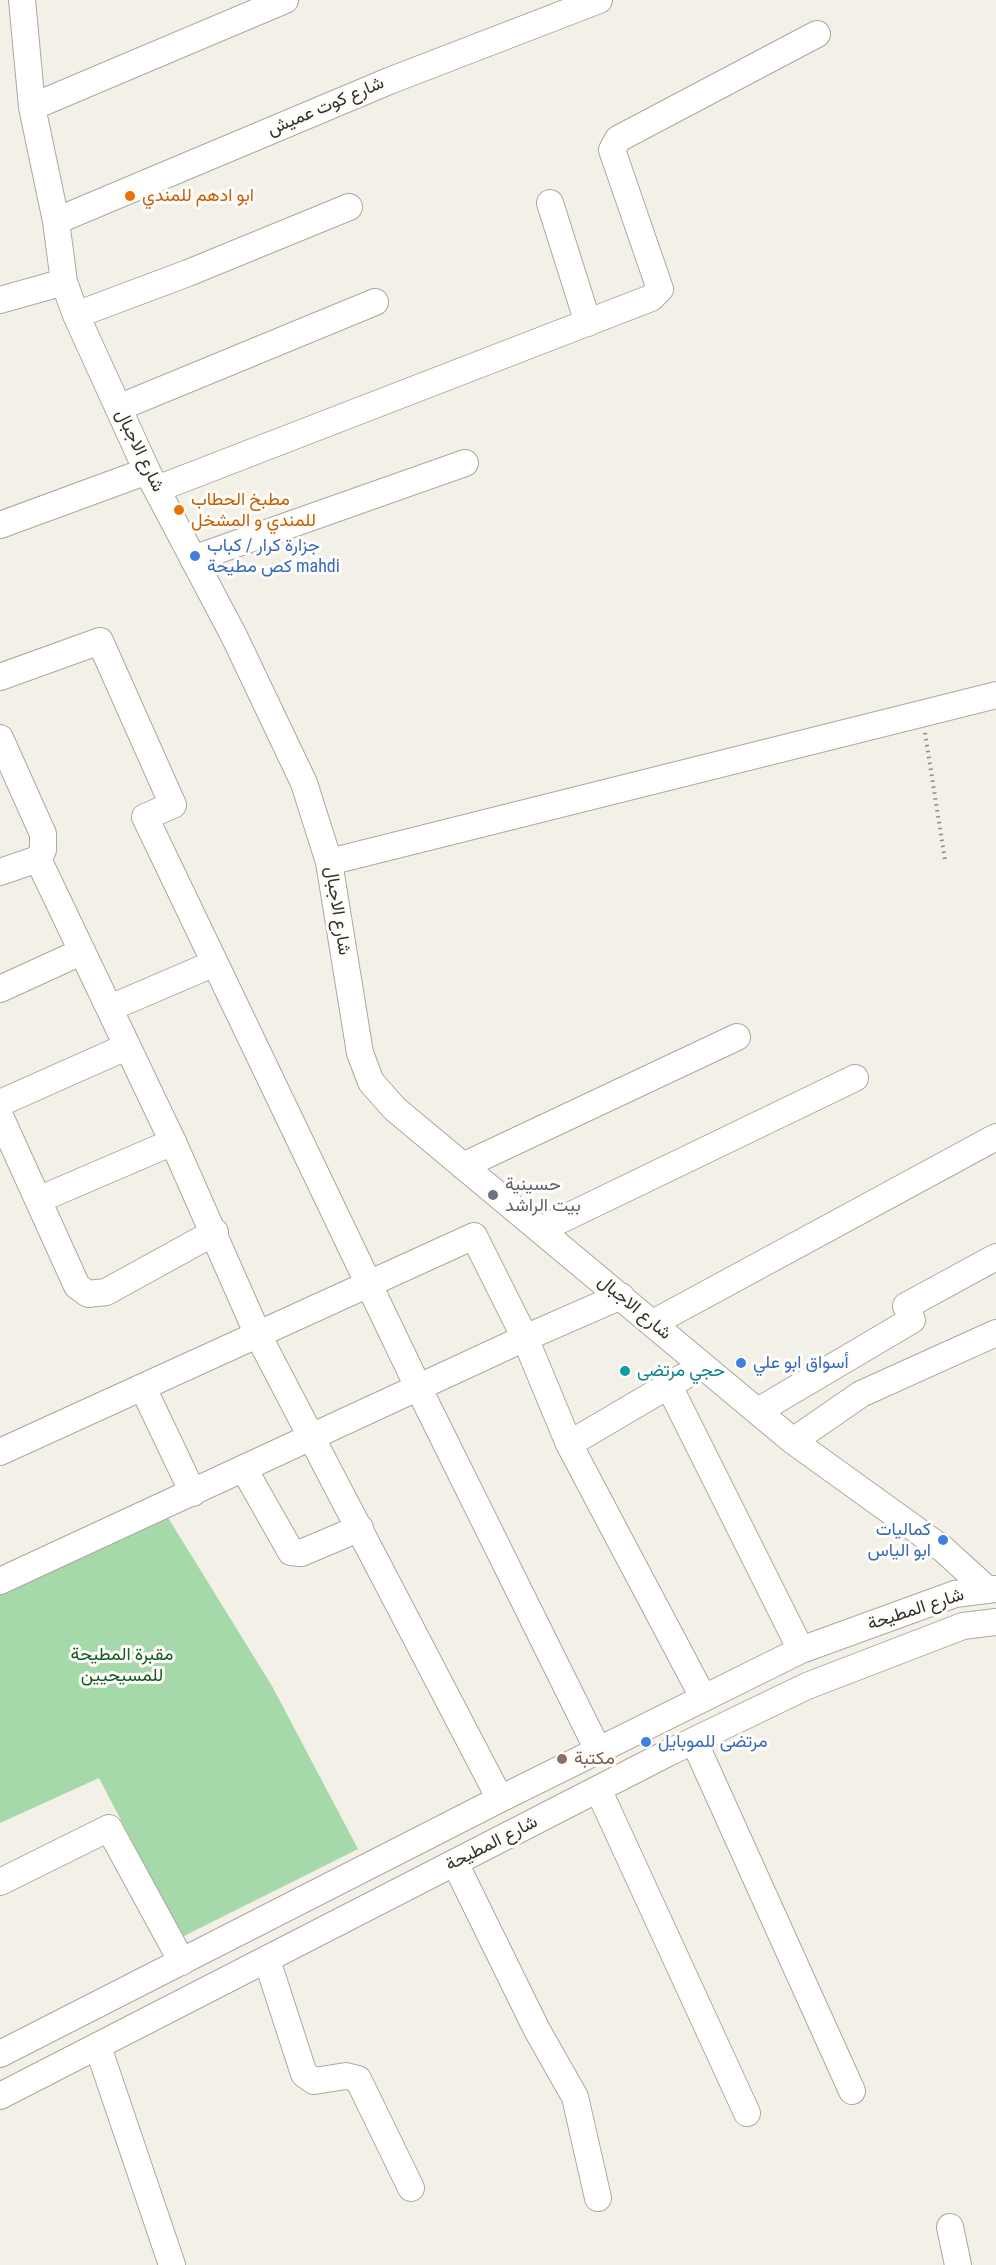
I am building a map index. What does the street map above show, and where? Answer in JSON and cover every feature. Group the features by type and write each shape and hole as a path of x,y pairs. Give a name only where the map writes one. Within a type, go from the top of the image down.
{"street":[{"name":"شارع الاجبال","path":"22,0 32,107 56,221 64,282 76,315 152,480 234,636 304,783 329,862 360,1053 371,1082 395,1109 793,1441 943,1549 992,1589"},
{"path":"32,107 285,0"},
{"name":"شارع كوت عميش","path":"56,221 389,81 597,0"},
{"path":"0,525 152,480 651,298 660,289 612,150 618,140 817,34"},
{"path":"550,203 588,322"},
{"path":"76,315 188,273 349,207"},
{"path":"0,300 64,282"},
{"path":"118,408 375,302"},
{"path":"193,559 465,464"},
{"path":"0,677 100,641 173,805 145,817 419,1389 598,1750"},
{"path":"329,862 922,715 996,694"},
{"path":"0,738 44,834 43,850 38,859 0,872"},
{"path":"38,859 215,1232 258,1335 314,1437 500,1799"},
{"path":"0,988 81,952"},
{"path":"110,1008 215,963"},
{"path":"463,1166 737,1037"},
{"path":"0,1103 126,1047"},
{"path":"540,1230 855,1078"},
{"path":"0,1116 77,1286 88,1293 106,1292 215,1232"},
{"path":"653,1323 996,1137"},
{"path":"38,1200 173,1142"},
{"path":"0,1452 474,1236 525,1338 569,1444 703,1697"},
{"path":"758,1412 912,1320 906,1306 996,1257"},
{"path":"0,1581 525,1338 621,1296"},
{"path":"793,1441 861,1394 996,1333"},
{"path":"569,1444 701,1365"},
{"path":"669,1386 801,1650"},
{"path":"143,1388 192,1493"},
{"path":"244,1469 291,1552 301,1554 360,1528"},
{"name":"شارع المطيحة","path":"0,2054 500,1799 801,1650 955,1594 992,1589"},
{"name":"شارع المطيحة","path":"0,2096 668,1753 807,1686 963,1626 996,1622"},
{"path":"653,1722 668,1753"},
{"path":"694,1740 852,2091"},
{"path":"598,1789 747,2114"},
{"path":"0,1882 109,1828 182,1962"},
{"path":"455,1863 537,2030 575,2097 598,2198"},
{"path":"267,1960 304,2074 314,2081 346,2076 358,2079 411,2188"},
{"path":"98,2047 172,2265"},
{"path":"950,2227 958,2265"}],"path":[{"path":"922,715 945,860"}],"green space":[{"name":"مقبرة المطيحة للمسيحيين","path":"167,1516 272,1686 358,1849 182,1937 99,1778 0,1823 0,1594"}],"place":[{"name":"ابو ادهم للمندي","path":"130,196"},
{"name":"مطبخ الحطاب للمندي و المشخل","path":"179,510"},
{"name":"جزارة كرار / كباب كص مطيحة mahdi","path":"195,556"},
{"name":"حسينية بيت الراشد","path":"493,1195"},
{"name":"أسواق ابو علي","path":"741,1363"},
{"name":"حجي مرتضى","path":"625,1371"},
{"name":"كماليات ابو الياس","path":"943,1540"},
{"name":"مرتضى للموبايل","path":"646,1742"},
{"name":"مكتبة","path":"562,1759"}]}
